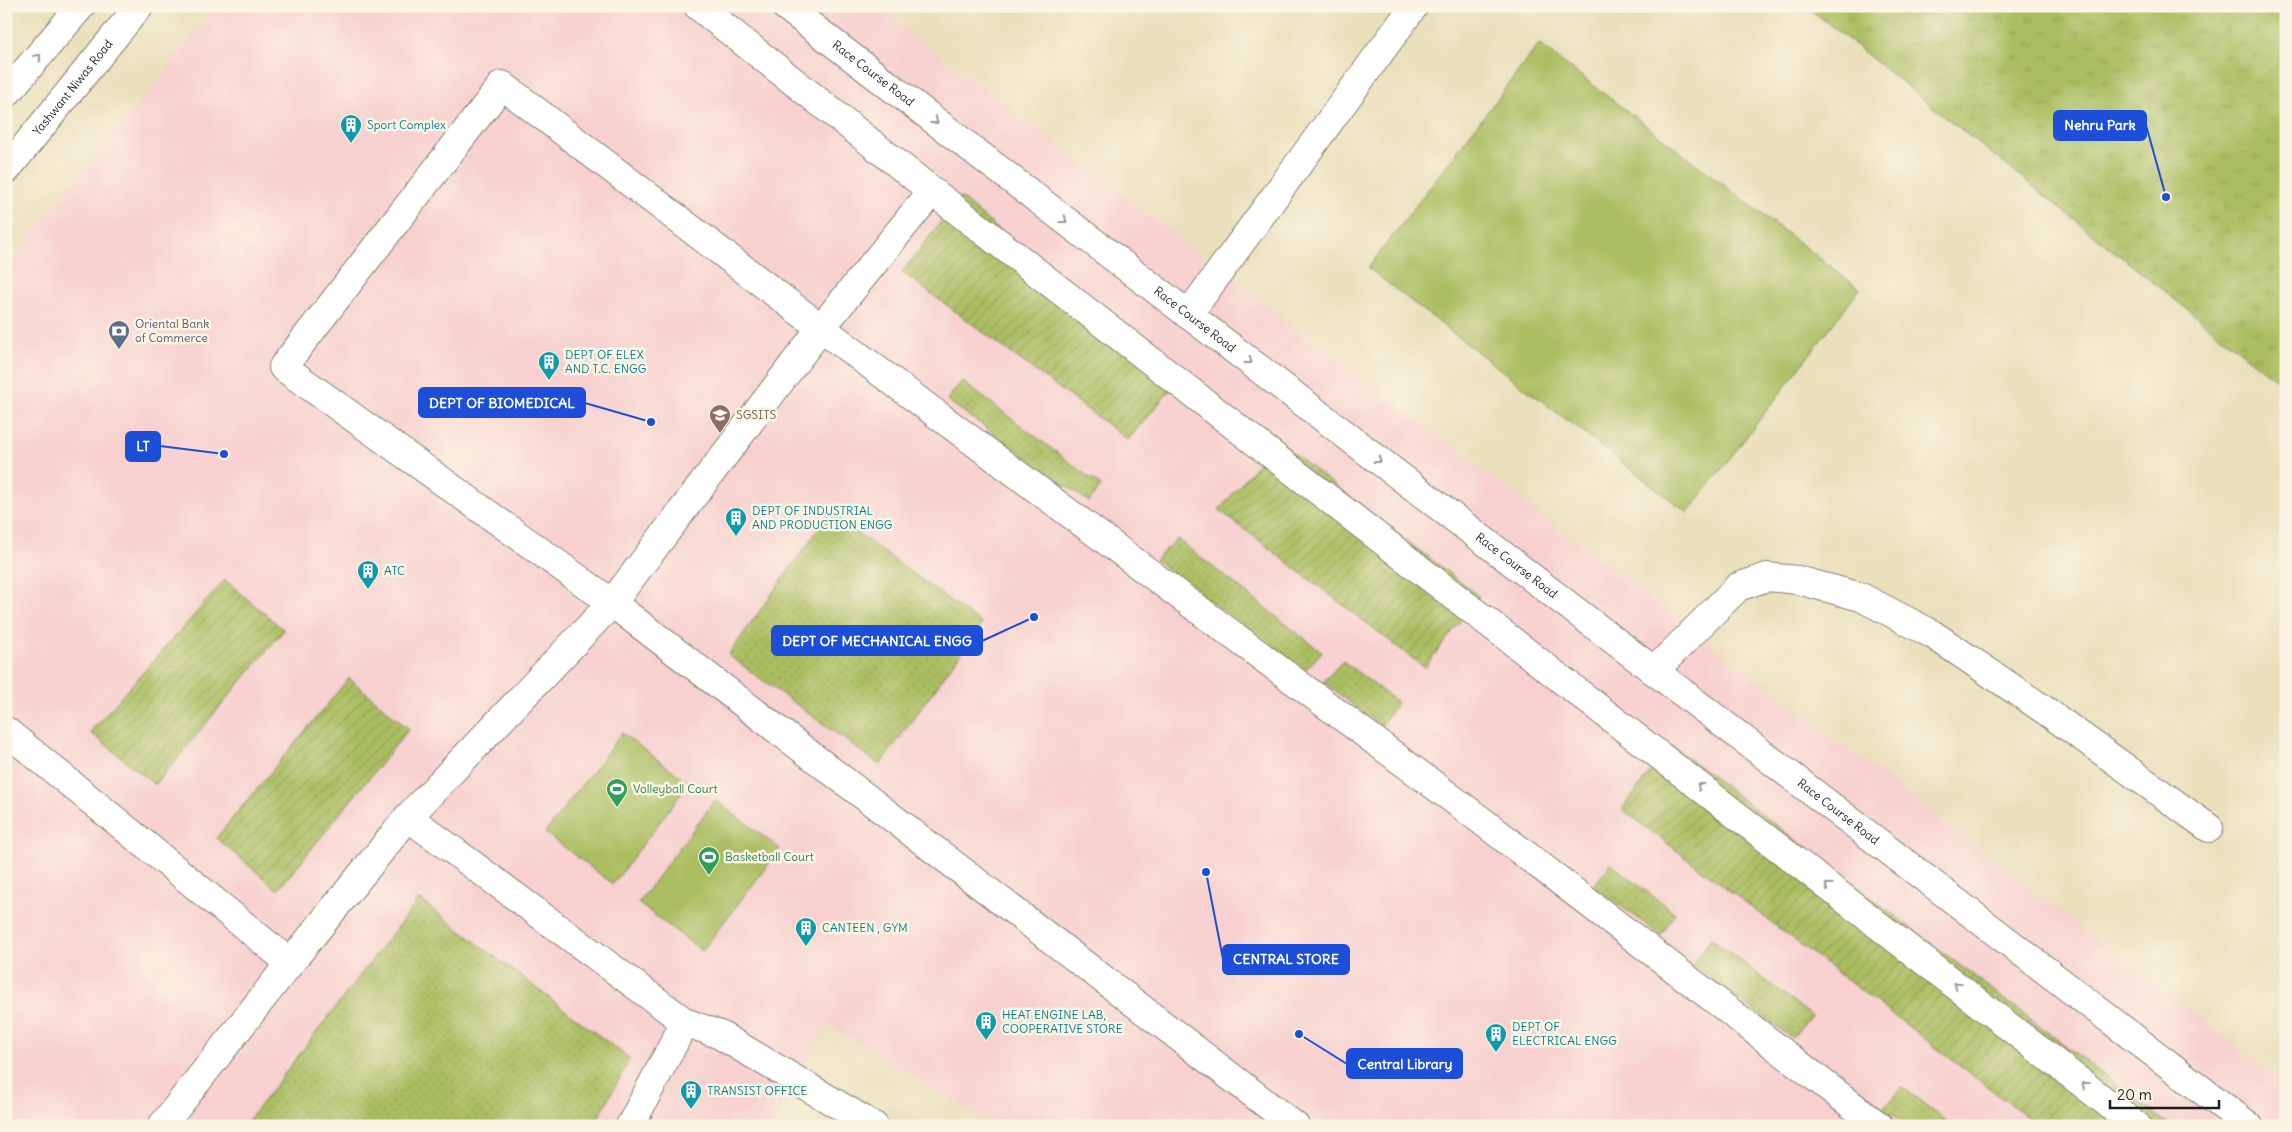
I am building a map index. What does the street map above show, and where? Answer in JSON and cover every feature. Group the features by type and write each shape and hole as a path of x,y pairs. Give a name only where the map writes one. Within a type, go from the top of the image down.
{"street":[{"path":"6,94 81,6"},
{"name":"Yashwant Niwas Road","path":"6,170 140,6"},
{"path":"698,6 932,191 2137,1126"},
{"name":"Race Course Road","path":"785,6 2249,1126"},
{"path":"1188,315 1414,6"},
{"path":"1294,1126 612,602 283,367 502,85 821,328 1478,818 1879,1126"},
{"path":"162,1126 290,962 408,817 612,602 821,328 932,191"},
{"path":"1654,671 1738,587 1767,577 1798,580 1852,595 1932,634 2046,711 2209,828"},
{"path":"6,730 290,962"},
{"path":"408,817 685,1022 720,1035 874,1126"},
{"path":"630,1126 685,1022"}],"shaded area":[{"name":"SGSITS","path":"217,6 875,6 2286,1084 2286,1126 993,1126 827,1023 772,1126 6,1126 6,267"}],"green space":[{"path":"1806,6 2286,6 2286,388"},
{"path":"1539,44 1860,289 1688,513 1368,268"},
{"path":"960,197 1177,382 1128,440 902,272"},
{"path":"962,381 1101,486 1089,502 947,400"},
{"path":"1277,441 1479,596 1425,668 1219,510"},
{"path":"830,513 982,624 880,765 728,655"},
{"path":"1177,539 1322,652 1304,671 1155,560"},
{"path":"225,580 284,630 155,785 90,732"},
{"path":"1343,661 1397,702 1381,726 1323,682"},
{"path":"349,678 409,729 278,890 216,838"},
{"name":"Volleyball Court","path":"622,733 689,783 613,884 545,833"},
{"path":"1671,745 2171,1126 2039,1126 1622,809"},
{"name":"Basketball Court","path":"715,800 780,849 702,951 638,903"},
{"path":"1611,864 1675,913 1661,935 1593,886"},
{"path":"419,899 630,1059 594,1126 244,1126"},
{"path":"1711,938 1812,1016 1792,1038 1692,966"},
{"path":"1902,1087 1953,1126 1908,1126 1883,1108"}],"place":[{"name":"Sport Complex","path":"351,144"},
{"name":"Nehru Park","path":"2166,197"},
{"name":"Oriental Bank of Commerce","path":"119,350"},
{"name":"DEPT OF ELEX AND T.C. ENGG","path":"549,381"},
{"name":"DEPT OF BIOMEDICAL","path":"651,422"},
{"name":"SGSITS","path":"720,434"},
{"name":"LT","path":"224,454"},
{"name":"DEPT OF INDUSTRIAL AND PRODUCTION ENGG","path":"736,537"},
{"name":"ATC","path":"368,590"},
{"name":"DEPT OF MECHANICAL ENGG","path":"1034,617"},
{"name":"Volleyball Court","path":"617,808"},
{"name":"CENTRAL STORE","path":"1206,872"},
{"name":"Basketball Court","path":"709,876"},
{"name":"CANTEEN , GYM","path":"806,947"},
{"name":"Central Library","path":"1299,1034"},
{"name":"HEAT ENGINE LAB, COOPERATIVE STORE","path":"986,1041"},
{"name":"DEPT OF ELECTRICAL ENGG","path":"1496,1053"},
{"name":"TRANSIST OFFICE","path":"691,1110"}]}
